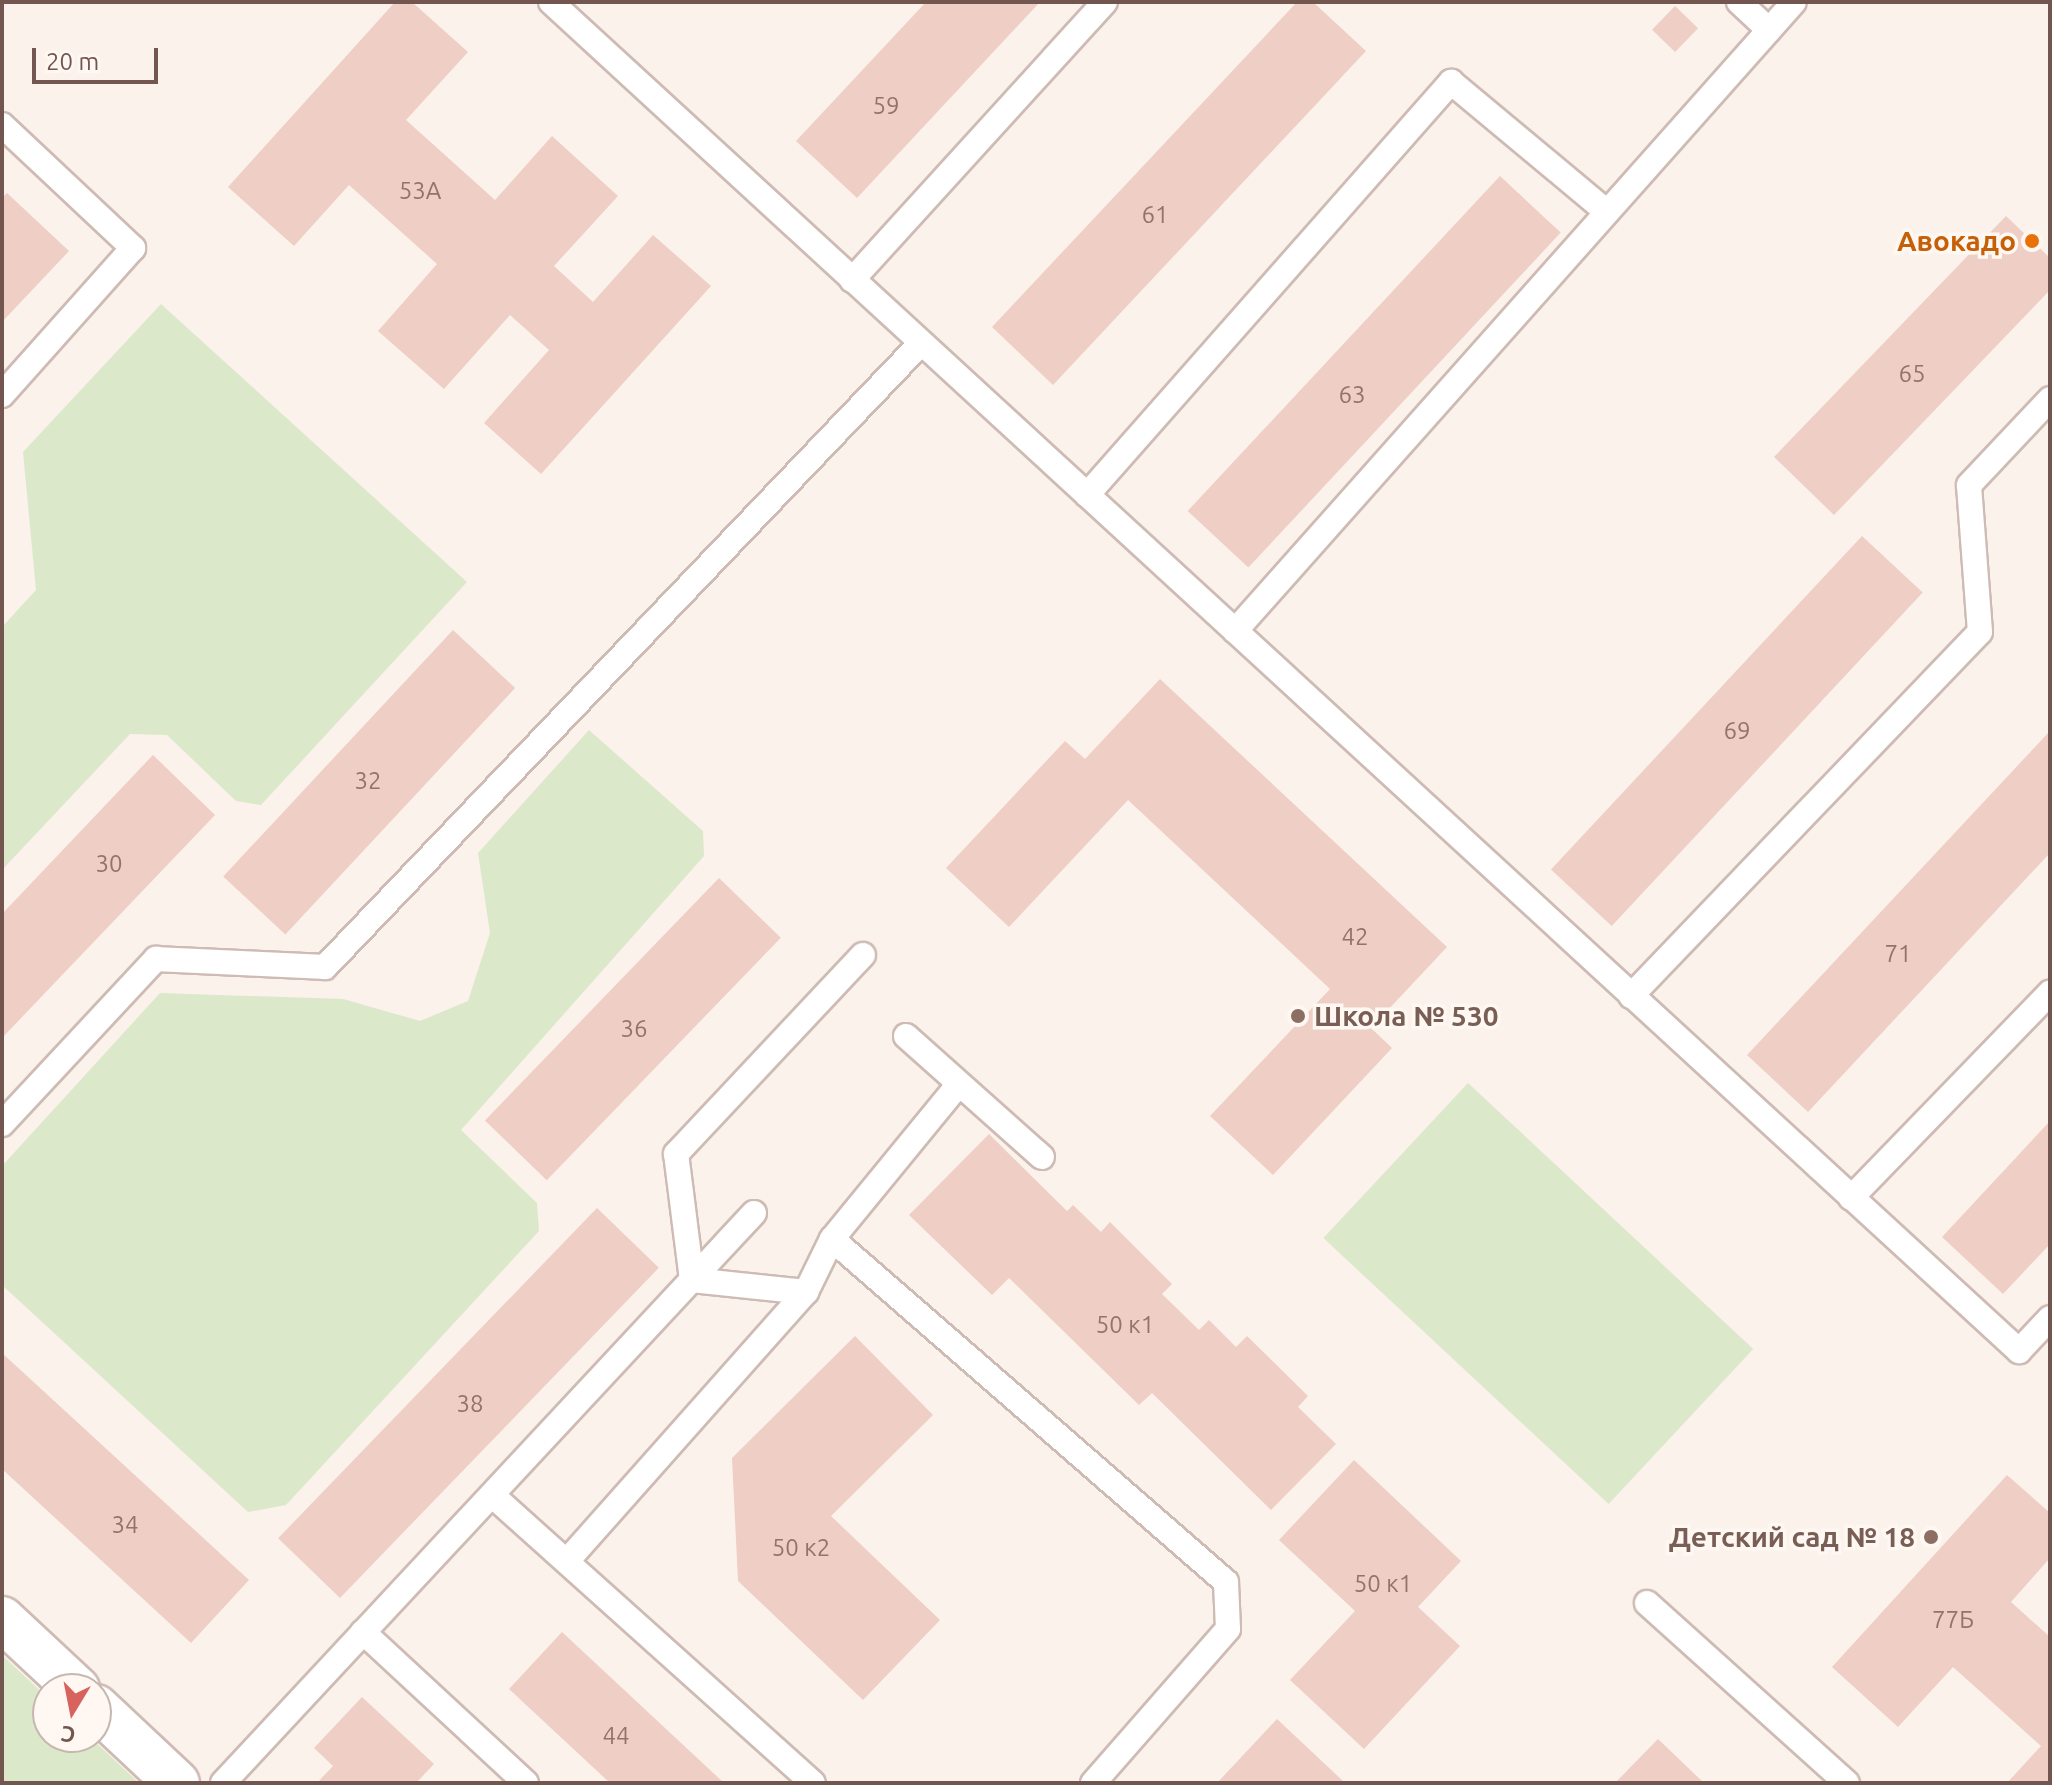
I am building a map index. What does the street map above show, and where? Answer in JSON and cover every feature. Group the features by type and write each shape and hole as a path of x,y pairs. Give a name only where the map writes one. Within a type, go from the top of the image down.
{"street":[{"path":"2,1619 60,1673"},
{"path":"112,1722 177,1783"}],"lane":[{"path":"551,2 2019,1351 2050,1318"},
{"path":"852,280 1105,2"},
{"path":"1739,2 1769,30"},
{"path":"1235,631 1794,2"},
{"path":"1087,495 1451,82 1607,212"},
{"path":"2,125 133,248 2,395"},
{"path":"2,1124 156,959 325,967 921,343"},
{"path":"1631,996 1980,632 1969,485 2050,399"},
{"path":"692,1280 676,1154 863,955"},
{"path":"1851,1198 2050,993"},
{"path":"906,1036 1042,1157"},
{"path":"567,1561 806,1292 832,1239 959,1084"},
{"path":"223,1783 754,1213"},
{"path":"832,1239 1226,1582 1228,1629 1093,1783"},
{"path":"692,1280 806,1292"},
{"path":"492,1495 813,1783"},
{"path":"1647,1603 1847,1783"},
{"path":"363,1632 526,1783"}],"green space":[{"path":"161,304 467,582 261,805 236,801 167,735 130,734 2,870 2,627 36,590 23,452"},
{"path":"589,730 703,831 704,856 461,1130 537,1203 539,1231 286,1505 248,1512 2,1285 2,1166 160,993 343,999 420,1021 468,1001 490,933 478,853"},
{"path":"1468,1083 1753,1349 1609,1504 1323,1238"},
{"path":"2,1655 32,1683 32,1753 107,1753 139,1783 2,1783"}],"building":[{"path":"395,2 412,2 468,52 406,120 495,200 552,136 618,196 554,266 593,302 653,235 711,286 541,474 484,423 549,350 510,315 444,389 378,331 437,264 349,185 294,246 228,187"},
{"path":"926,2 1040,2 857,198 796,141"},
{"path":"1297,2 1313,2 1366,51 1053,385 992,327"},
{"path":"1675,6 1698,28 1675,52 1652,30"},
{"path":"1500,176 1561,233 1248,568 1188,511"},
{"path":"7,193 69,251 2,322 2,198"},
{"path":"2006,216 2050,258 2050,290 1834,515 1774,457"},
{"path":"1862,536 1923,593 1612,926 1551,869"},
{"path":"453,630 515,688 285,934 223,876"},
{"path":"1160,679 1447,947 1371,1028 1392,1048 1273,1175 1210,1116 1330,989 1128,800 1009,927 946,868 1065,741 1085,759"},
{"path":"2050,731 2050,853 1808,1112 1747,1055"},
{"path":"153,755 215,815 2,1038 2,914"},
{"path":"719,878 781,938 547,1180 485,1120"},
{"path":"2050,1121 2050,1244 2003,1294 1942,1237"},
{"path":"989,1134 1067,1211 1073,1205 1101,1232 1110,1222 1172,1284 1162,1294 1199,1330 1209,1320 1236,1347 1247,1336 1308,1396 1298,1407 1336,1444 1271,1510 1152,1393 1139,1405 1009,1278 992,1295 909,1215"},
{"path":"597,1208 659,1268 340,1598 278,1538"},
{"path":"855,1336 933,1415 831,1516 940,1620 863,1700 738,1581 732,1458"},
{"path":"2,1353 249,1580 191,1643 2,1469"},
{"path":"1354,1460 1461,1561 1418,1607 1460,1646 1364,1749 1290,1680 1355,1611 1279,1540"},
{"path":"2007,1475 2050,1513 2050,1558 2011,1602 2050,1637 2050,1783 2007,1783 2041,1746 1953,1667 1898,1727 1832,1667"},
{"path":"562,1632 724,1783 610,1783 509,1689"},
{"path":"362,1697 434,1764 416,1783 317,1783 333,1766 314,1748"},
{"path":"1277,1719 1343,1781 1342,1783 1217,1783"},
{"path":"1658,1739 1704,1783 1615,1783"}],"place":[{"name":"Авокадо","path":"2032,241"},
{"name":"Школа № 530","path":"1298,1016"},
{"name":"Детский сад № 18","path":"1931,1537"}]}
